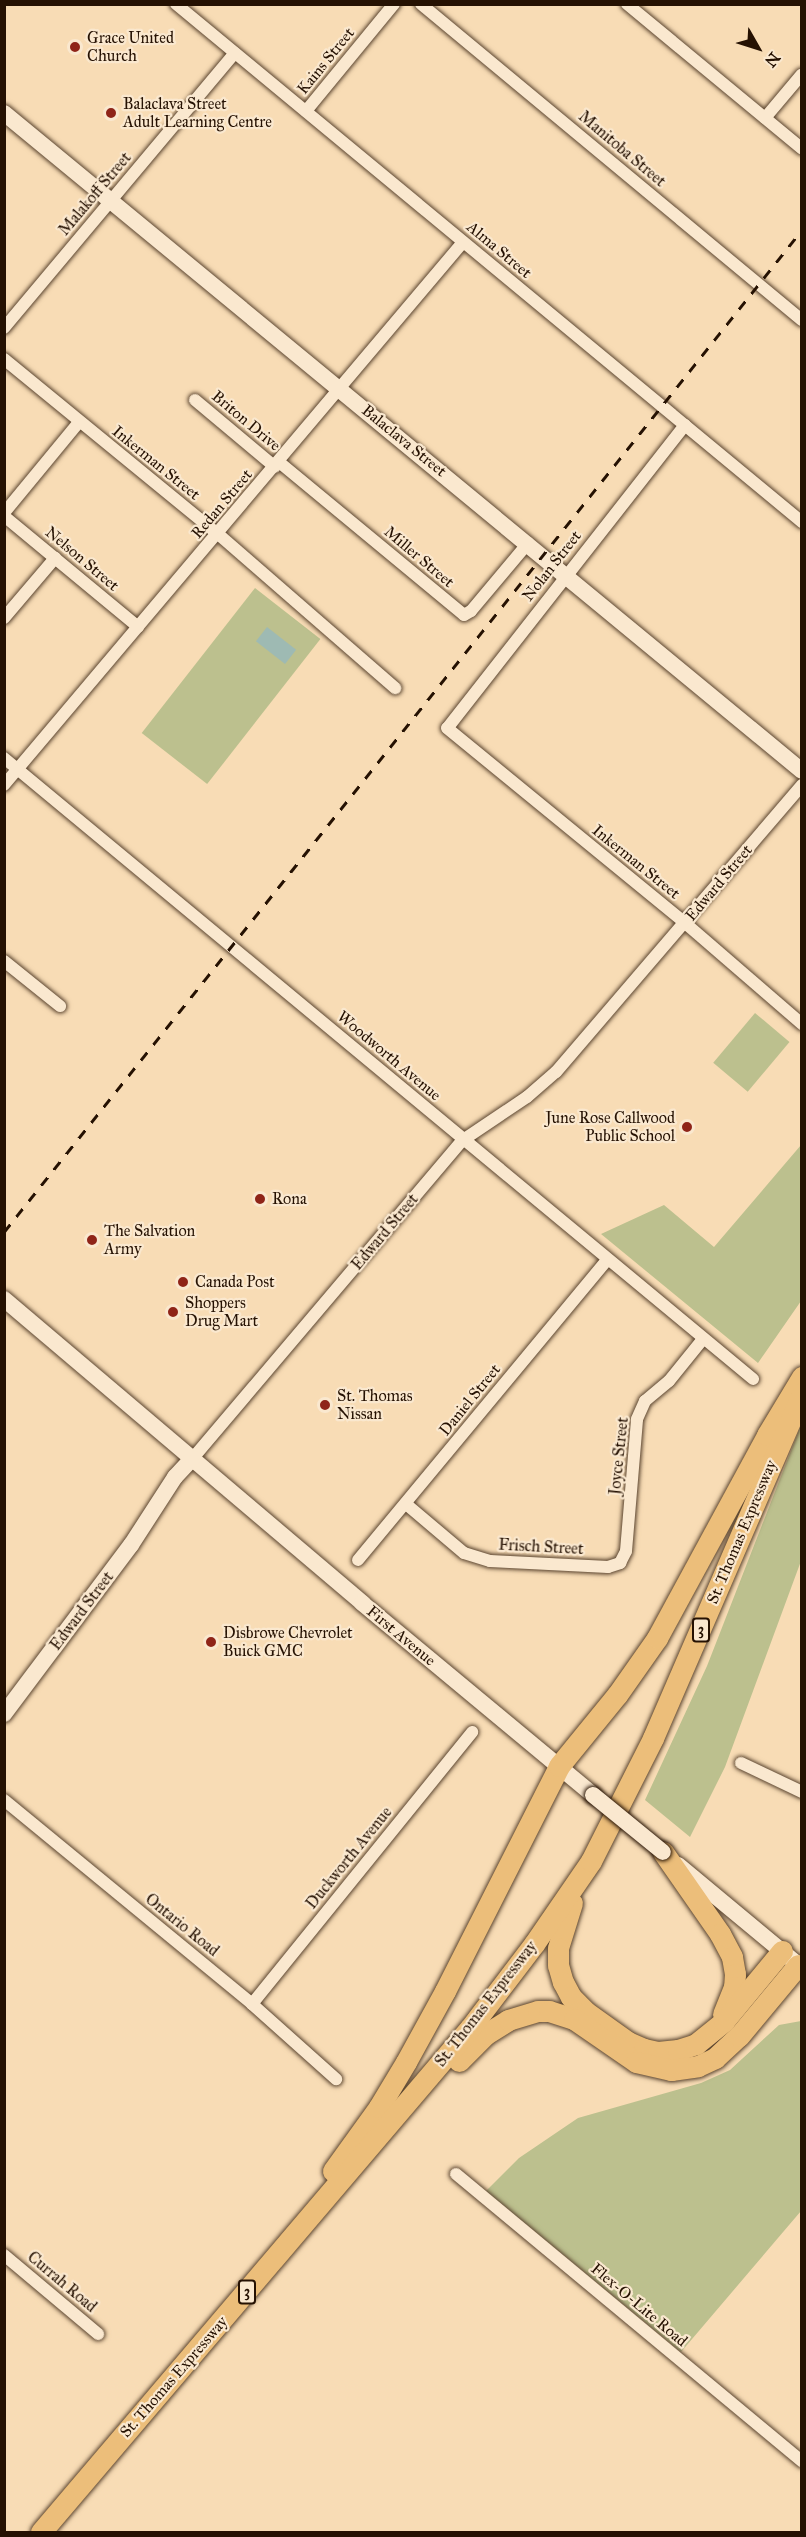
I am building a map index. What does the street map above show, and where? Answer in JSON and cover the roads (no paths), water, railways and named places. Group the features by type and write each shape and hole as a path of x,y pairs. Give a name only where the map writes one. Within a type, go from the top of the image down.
{"highway":[{"path":"156,2399 324,2183 379,2107 446,1991 559,1766 617,1695 657,1638 801,1377"},
{"name":"St. Thomas Expressway","path":"41,2532 470,2028 534,1944 591,1862 654,1738 801,1393"},
{"path":"663,1852 720,1934 732,1957 735,1974 730,2002 717,2025 704,2038"},
{"path":"591,1862 568,1911 558,1948 558,1965 563,1982 572,1997 612,2031 644,2049 658,2052 678,2050 704,2038 724,2021 782,1951"},
{"path":"338,2185 377,2152 477,2042 508,2020 538,2011 564,2015 584,2025 636,2062 656,2068 685,2068 710,2061 728,2047 800,1966"}],"street":[{"name":"Alma Street","path":"176,4 801,522"},
{"name":"Kains Street","path":"306,111 394,4"},
{"name":"Manitoba Street","path":"421,4 801,320"},
{"path":"627,4 801,149"},
{"name":"Malakoff Street","path":"4,328 235,53"},
{"path":"765,118 801,74"},
{"name":"Balaclava Street","path":"4,113 528,543 801,771"},
{"name":"Redan Street","path":"4,785 341,390 464,242"},
{"name":"Inkerman Street","path":"4,359 218,534 395,688"},
{"name":"Briton Drive","path":"195,400 277,464"},
{"path":"4,514 79,422"},
{"name":"Nolan Street","path":"447,728 565,574 685,425"},
{"name":"Miller Street","path":"277,464 464,615 471,611 528,543"},
{"name":"Nelson Street","path":"4,514 138,627"},
{"path":"4,618 55,558"},
{"name":"Inkerman Street","path":"447,728 685,923 801,1023"},
{"name":"Woodworth Avenue","path":"4,758 607,1260 657,1297 703,1339 753,1379"},
{"name":"Edward Street","path":"4,1714 131,1545 175,1477 463,1140 526,1097 556,1072 801,785"},
{"path":"4,961 60,1006"},
{"name":"Daniel Street","path":"358,1560 607,1260"},
{"name":"First Avenue","path":"4,1299 362,1603 800,1966"},
{"name":"Joyce Street","path":"620,1563 626,1551 637,1419 645,1401 669,1382 703,1339"},
{"name":"Frisch Street","path":"406,1504 465,1553 490,1561 608,1567 620,1563"},
{"name":"Duckworth Avenue","path":"252,2004 472,1732"},
{"path":"741,1763 801,1792"},
{"name":"Ontario Road","path":"4,1800 252,2004 336,2079"},
{"name":"Flex-O-Lite Road","path":"456,2174 801,2461"},
{"name":"Currah Road","path":"4,2255 98,2334"}],"water":[{"path":"267,627 296,650 285,664 256,641"}],"railway":[{"path":"4,1232 802,230"}],"place":[{"name":"Grace United Church","path":"75,47"},
{"name":"Balaclava Street Adult Learning Centre","path":"111,113"},
{"name":"June Rose Callwood Public School","path":"687,1127"},
{"name":"Rona","path":"260,1199"},
{"name":"The Salvation Army","path":"92,1240"},
{"name":"Canada Post","path":"183,1282"},
{"name":"Shoppers Drug Mart","path":"173,1312"},
{"name":"St. Thomas Nissan","path":"325,1405"},
{"name":"Disbrowe Chevrolet Buick GMC","path":"211,1642"}]}
